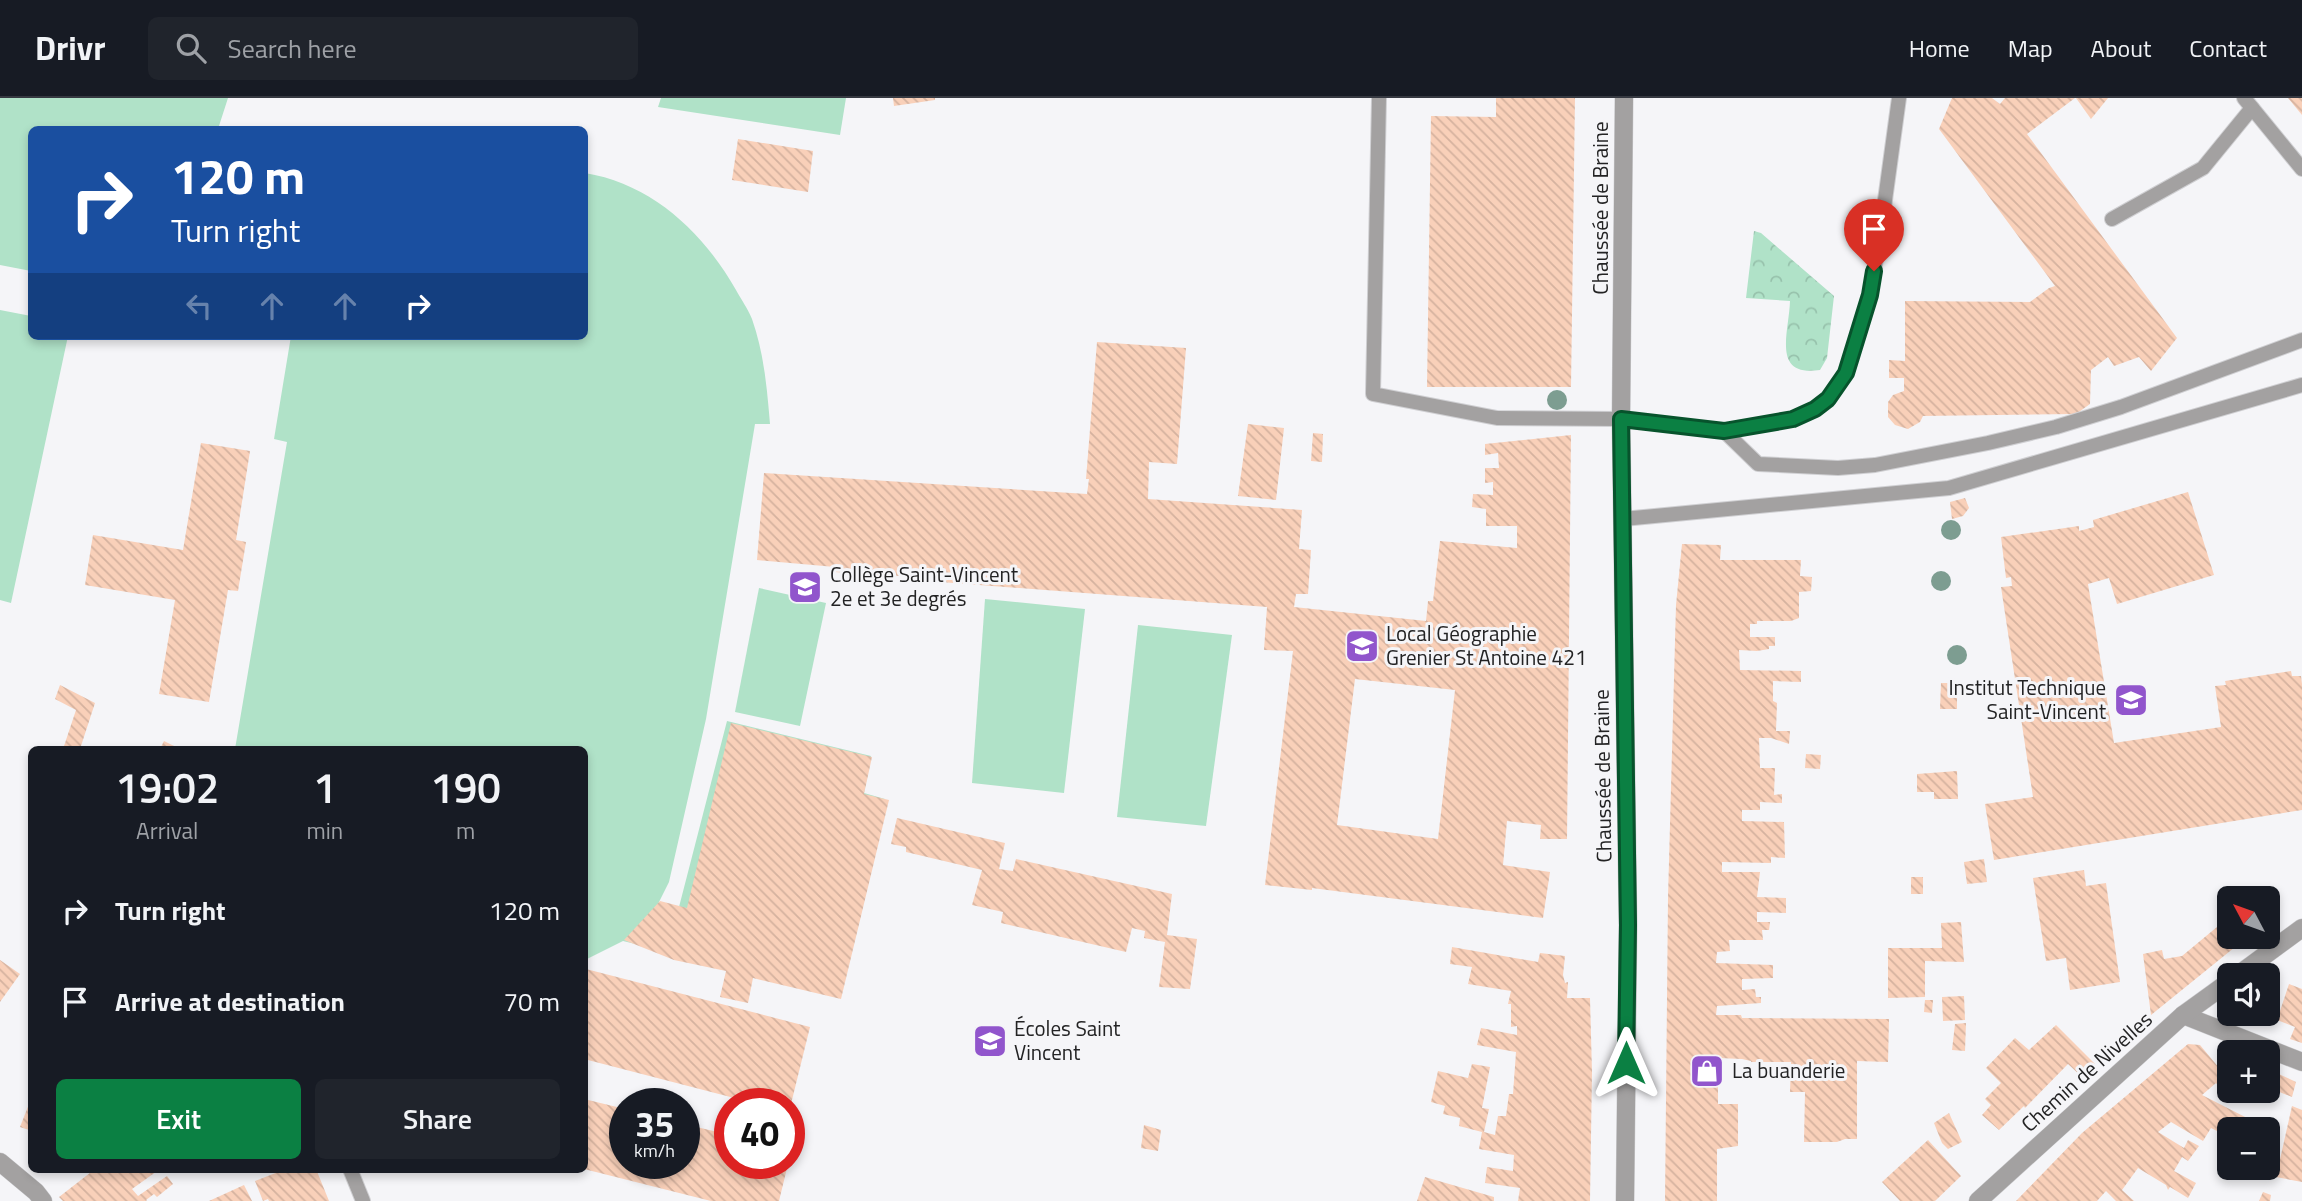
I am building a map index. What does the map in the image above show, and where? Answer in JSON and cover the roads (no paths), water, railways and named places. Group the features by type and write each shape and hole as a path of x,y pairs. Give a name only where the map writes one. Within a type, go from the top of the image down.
{"street":[{"name":"Chaussée de Braine","path":"1624,98 1621,419 1628,925 1625,1201"},
{"path":"2254,963 2302,928"},
{"name":"Chemin de Nivelles","path":"1978,1201 2183,1015 2217,990"},
{"path":"2183,1015 2302,1062"},
{"path":"0,1161 43,1201"}],"lane":[{"path":"1379,98 1373,394 1497,418 1621,419 1724,431 1793,419 1815,409 1828,399 1846,373 1870,295 1899,98"},
{"path":"2112,219 2203,168 2248,103 2302,169"},
{"path":"1724,431 1758,464 1838,468 1875,465 2056,427 2121,407 2302,340"},
{"path":"1623,519 1949,488 2302,385"},
{"path":"352,1173 363,1201"}],"place":[{"name":"Collège Saint-Vincent 2e et 3e degrés","path":"805,587"},
{"name":"Local Géographie Grenier St Antoine 421","path":"1362,646"},
{"name":"Institut Technique Saint-Vincent","path":"2131,700"},
{"name":"Écoles Saint Vincent","path":"990,1041"},
{"name":"La buanderie","path":"1707,1071"}]}
